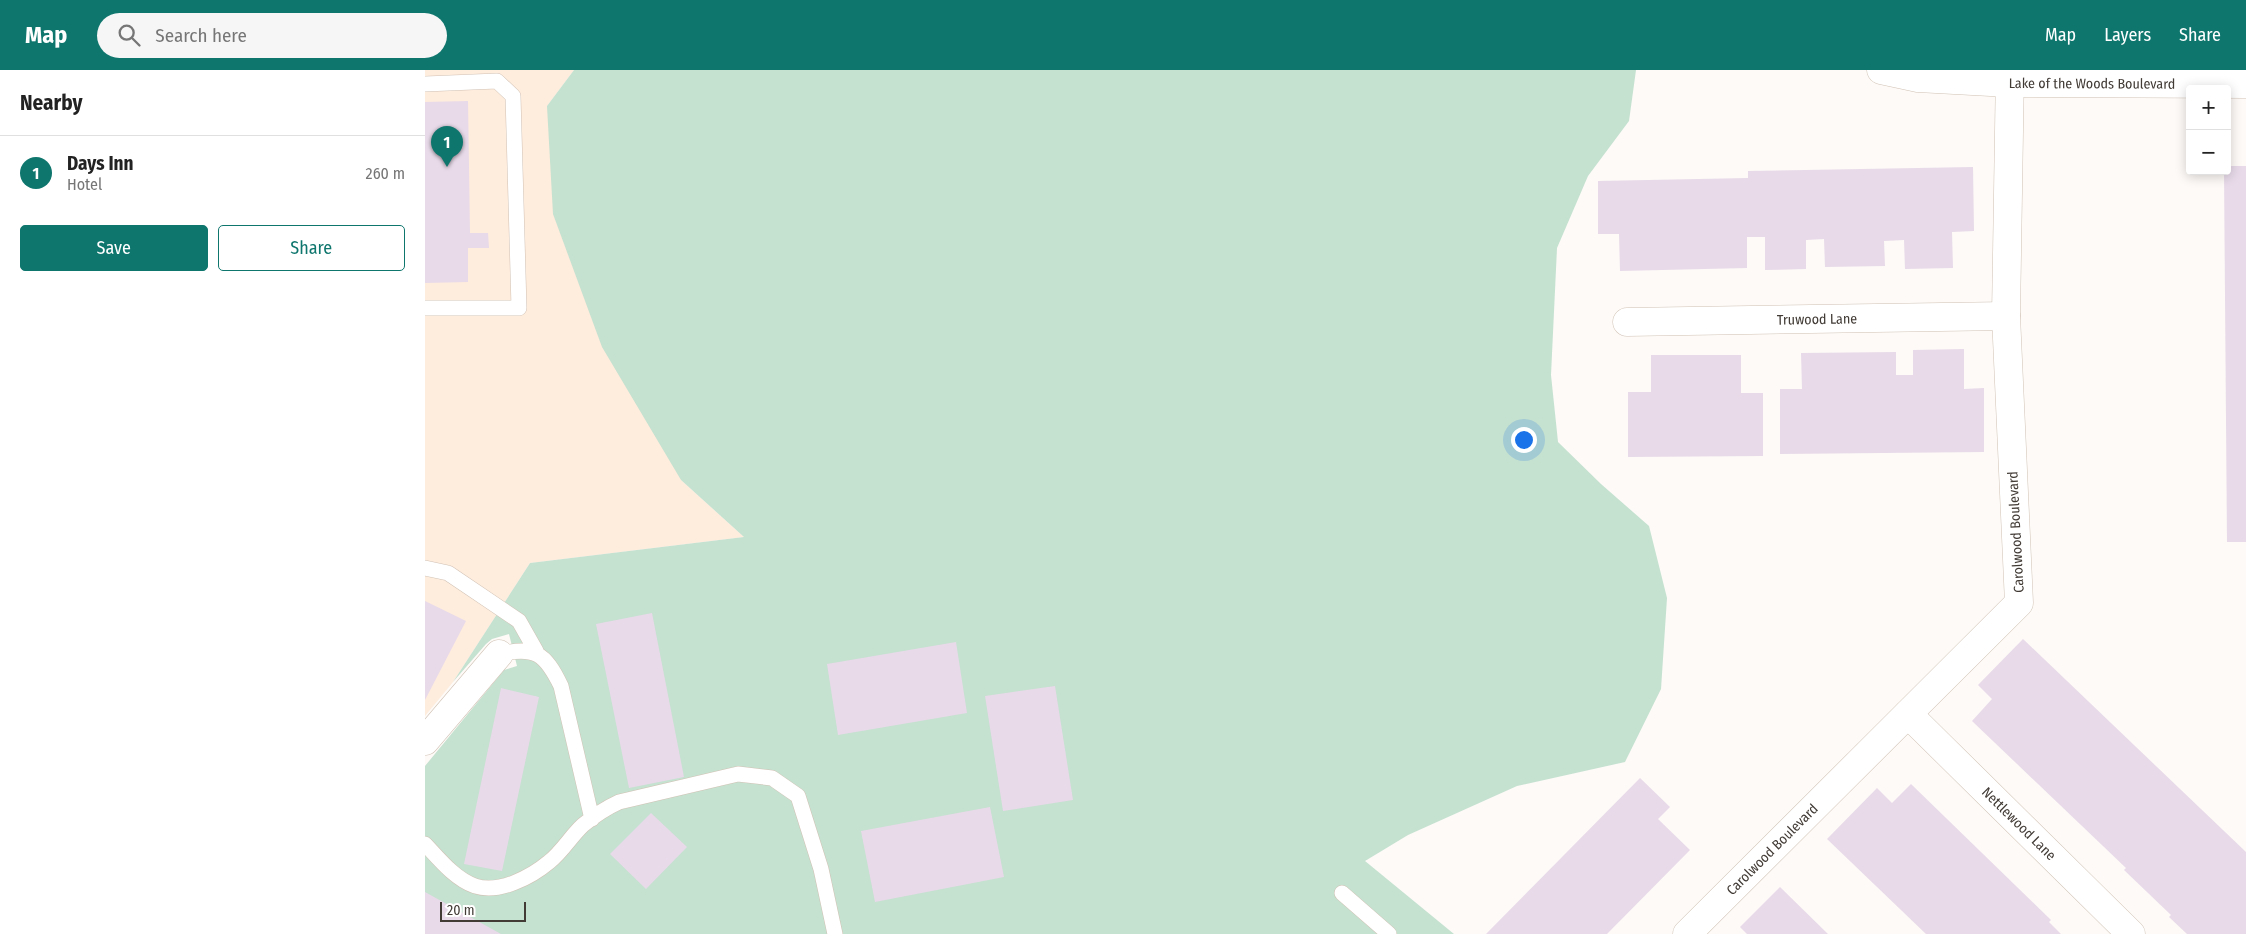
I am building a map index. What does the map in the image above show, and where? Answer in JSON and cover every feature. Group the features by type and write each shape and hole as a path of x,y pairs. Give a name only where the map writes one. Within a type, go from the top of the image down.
{"street":[{"name":"Lake of the Woods Boulevard","path":"1881,70 1918,78 2009,76 2208,85 2246,84"},
{"path":"2208,85 2231,70"},
{"name":"Carolwood Boulevard","path":"1687,934 2019,603 2006,316 2009,76"},
{"name":"Truwood Lane","path":"1627,322 2006,316"},
{"path":"425,741 499,654"},
{"name":"Nettlewood Lane","path":"1908,714 2131,934"}],"lane":[{"path":"425,84 497,82 513,96 519,308 425,308"},
{"path":"425,568 448,573 519,621 536,652 551,665 561,686 593,819"},
{"path":"499,654 517,650 536,652"},
{"path":"425,844 454,873 475,886 497,888 522,879 550,862 584,825 606,808 619,802 738,774 772,778 798,796 819,861 835,934"},
{"path":"1342,893 1389,934"}],"shaded area":[{"path":"425,70 574,70 547,106 681,480 744,537 530,563 453,682 425,716"}],"green space":[{"path":"574,70 1636,70 1629,121 1588,176 1557,248 1551,375 1558,442 1601,484 1649,526 1667,598 1661,689 1625,762 1517,786 1408,835 1365,861 1454,934 425,934 425,766 504,670 517,666 509,634 492,639 486,644 453,682 530,563 744,537 681,480 602,347 553,214 547,106"}],"building":[{"path":"468,101 470,233 488,233 489,248 468,248 468,282 425,283 425,102"},
{"path":"2231,166 2246,166 2246,542 2227,542 2224,175 2231,175"},
{"path":"1973,167 1974,231 1952,232 1953,268 1905,269 1904,240 1884,241 1885,266 1825,267 1824,239 1806,240 1806,269 1765,270 1765,237 1747,237 1747,268 1620,271 1619,234 1598,234 1598,181 1748,178 1748,171"},
{"path":"1964,349 1964,389 1984,388 1984,452 1780,454 1780,389 1802,389 1801,353 1896,352 1896,375 1913,375 1913,350"},
{"path":"1651,355 1741,355 1741,393 1763,393 1763,456 1628,457 1628,392 1651,392"},
{"path":"425,601 466,621 425,700"},
{"path":"652,613 684,777 629,788 596,624"},
{"path":"2023,639 2246,852 2246,934 2187,934 2169,917 2171,915 2124,870 2126,868 1972,721 1992,699 1978,685"},
{"path":"956,642 967,713 838,735 827,664"},
{"path":"1055,686 1073,800 1003,811 985,696"},
{"path":"501,688 539,697 502,871 464,864"},
{"path":"1640,778 1670,807 1658,819 1690,850 1607,934 1486,934"},
{"path":"1911,784 2051,920 2049,922 2061,934 1926,934 1827,839 1877,788 1892,803"},
{"path":"990,807 1004,877 875,902 861,831"},
{"path":"651,813 687,847 646,889 610,854"},
{"path":"1780,887 1828,934 1747,934 1740,927"},
{"path":"425,892 501,934 425,934"}],"place":[{"name":"Days Inn","path":"447,167"}]}
